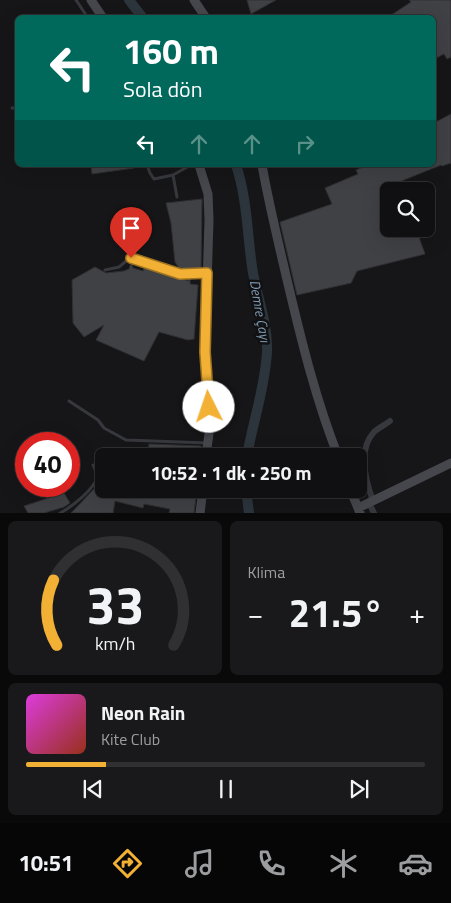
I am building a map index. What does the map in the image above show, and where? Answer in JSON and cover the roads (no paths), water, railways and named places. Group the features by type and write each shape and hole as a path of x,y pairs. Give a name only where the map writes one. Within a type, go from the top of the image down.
{"street":[{"path":"91,0 101,15"},
{"path":"194,0 204,15"},
{"path":"200,167 208,194 205,352 210,426 207,448"},
{"path":"262,167 270,213 303,354 324,423 335,448"},
{"path":"374,513 365,468 366,452 374,432 390,421"},
{"path":"354,498 359,511 371,502 451,463"},
{"path":"200,513 202,498"}],"lane":[{"path":"76,0 86,15"},
{"path":"148,167 154,178 174,175 186,167"},
{"path":"174,175 178,197"},
{"path":"105,270 119,267 131,258 135,258 180,274 207,273"},
{"path":"69,401 98,420 104,428 126,440 208,443"},
{"path":"60,513 72,508 95,481 96,472 93,465"}],"waterway":[{"name":"Demre Çayı","path":"129,0 141,15"},
{"name":"Demre Çayı","path":"237,167 243,192 253,273 267,342 264,379 249,448"},
{"name":"Demre Çayı","path":"247,498 249,513"}]}
